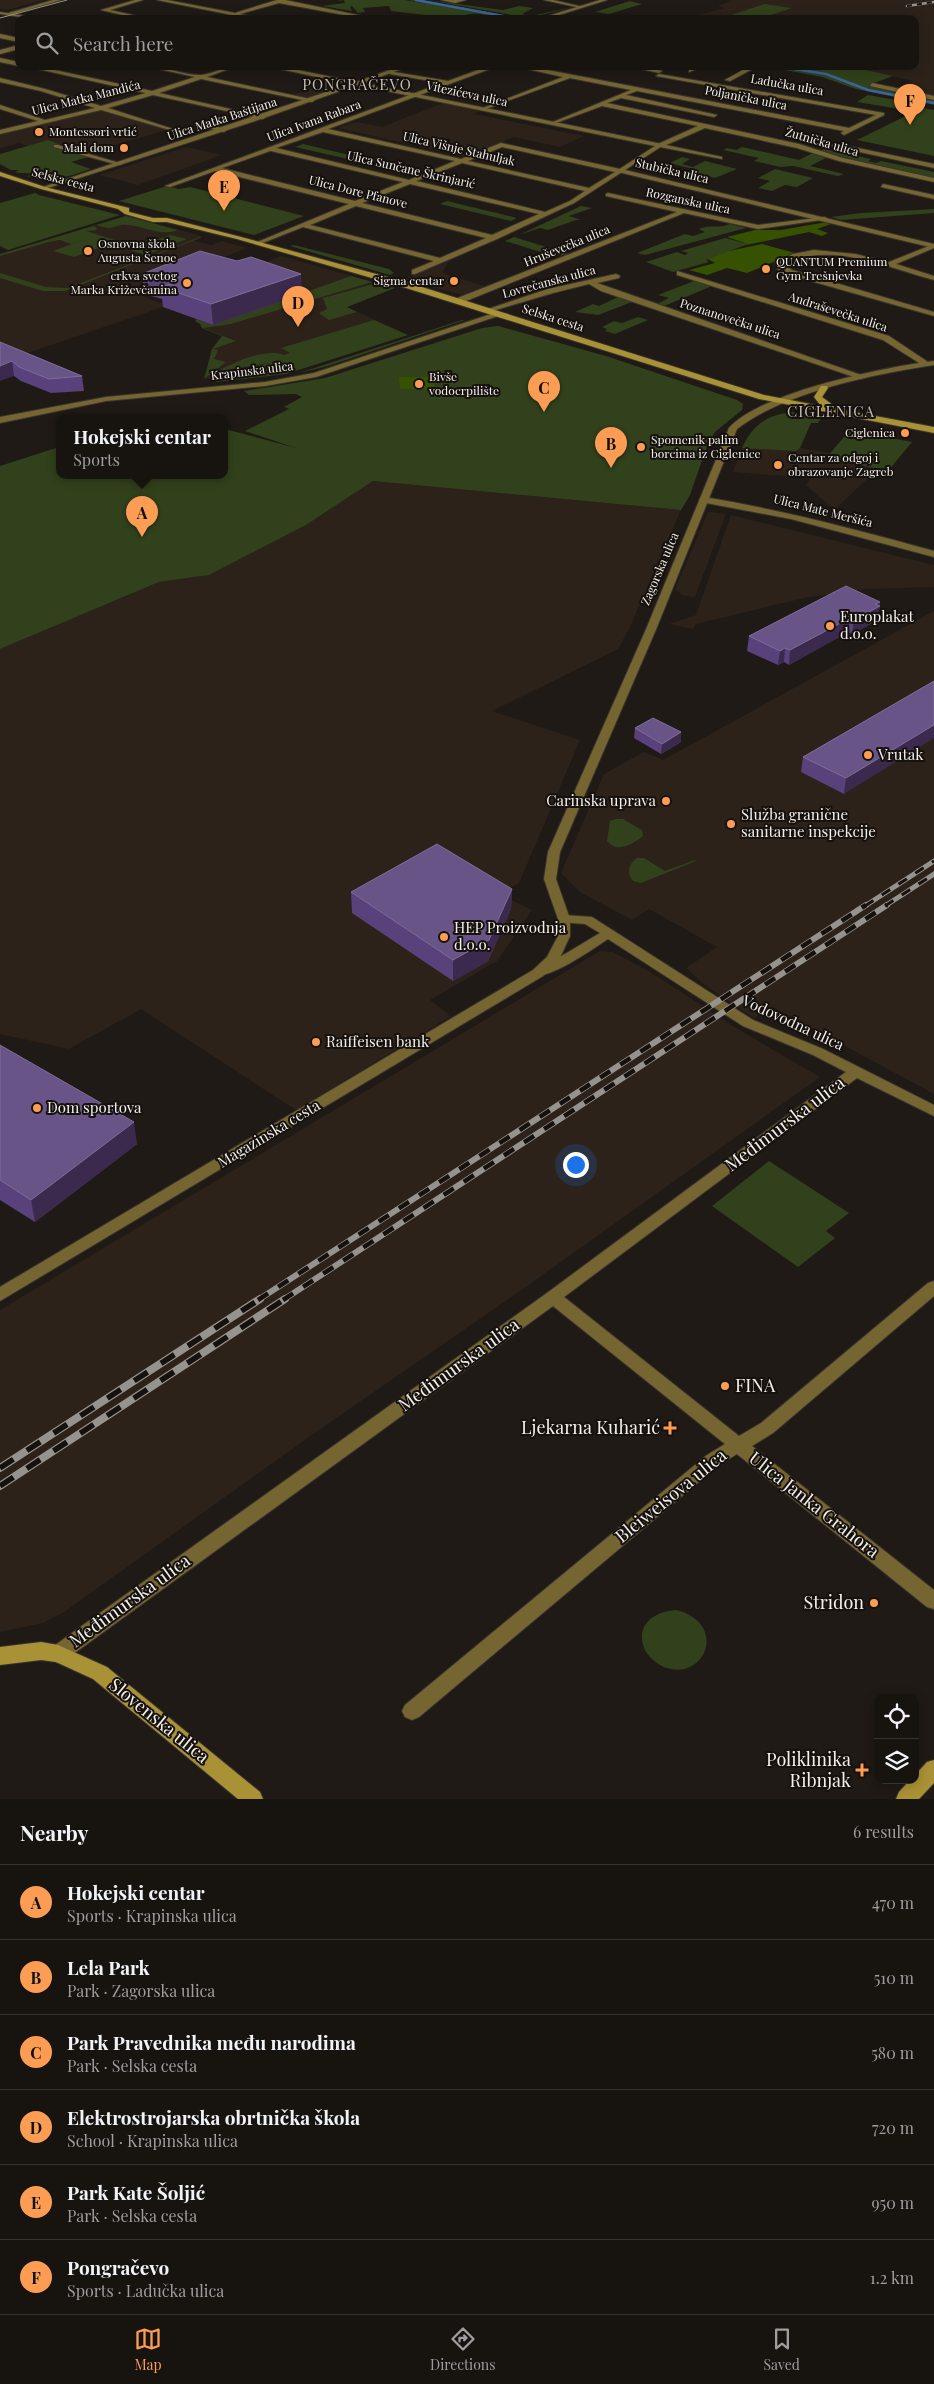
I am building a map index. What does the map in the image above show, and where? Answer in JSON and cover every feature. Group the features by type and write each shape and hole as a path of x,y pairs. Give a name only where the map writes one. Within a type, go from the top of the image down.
{"main road":[{"name":"Selska cesta","path":"0,174 43,188 120,208 127,213 153,220 167,220 258,243 489,310 781,402 934,430"},
{"path":"824,388 818,394 821,402 853,416"},
{"path":"0,1656 14,1653 58,1654"},
{"name":"Slovenska ulica","path":"58,1654 100,1673 253,1799"},
{"path":"906,1799 934,1769"}],"street":[{"path":"8,14 59,0"},
{"path":"130,15 103,10 141,0"},
{"path":"159,0 240,15"},
{"path":"443,0 455,2 464,0"},
{"path":"546,0 581,7"},
{"path":"554,15 605,0"},
{"path":"232,15 281,1 354,15"},
{"path":"0,14 15,15"},
{"path":"0,36 15,39"},
{"path":"0,52 15,48"},
{"path":"0,60 15,63"},
{"path":"34,74 47,70 263,117"},
{"path":"167,70 312,100"},
{"name":"Ulica Matka Mandića","path":"0,132 101,108 222,70"},
{"name":"Vitezićeva ulica","path":"289,70 720,158"},
{"name":"Ulica Matka Baštijana","path":"43,188 263,117 396,70"},
{"name":"Ulica Ivana Rabara","path":"168,186 484,70"},
{"name":"Poljanička ulica","path":"538,70 850,130"},
{"name":"Ladučka ulica","path":"651,70 882,114 850,130"},
{"path":"728,80 747,70"},
{"path":"390,72 449,83"},
{"path":"555,124 651,82 661,72"},
{"path":"484,110 570,76"},
{"path":"0,84 25,77"},
{"path":"0,80 171,130"},
{"path":"872,85 934,98"},
{"path":"621,96 714,115"},
{"path":"602,104 704,126"},
{"path":"0,107 43,121"},
{"path":"197,124 224,130"},
{"name":"Stubička ulica","path":"620,171 660,145 704,126"},
{"name":"Žutnička ulica","path":"704,126 799,146 841,160 934,180"},
{"name":"Ulica Višnje Stahuljak","path":"323,130 590,190"},
{"path":"841,134 850,130"},
{"path":"258,243 501,145 620,171"},
{"path":"834,145 934,166"},
{"path":"56,146 120,164"},
{"name":"Ulica Sunčane Škrinjarić","path":"270,149 546,214"},
{"name":"Ulica Dore Pfanove","path":"216,169 495,238"},
{"path":"415,272 546,214 620,171"},
{"name":"Stubička ulica","path":"620,171 825,218 934,246"},
{"path":"883,186 934,197"},
{"name":"Rozganska ulica","path":"608,195 764,227 825,218"},
{"name":"Hruševečka ulica","path":"458,301 684,211"},
{"path":"303,225 443,261"},
{"path":"888,265 934,246"},
{"path":"934,278 888,265 824,251 799,254 783,260 778,265 789,272 934,314"},
{"name":"Andraševečka ulica","path":"680,272 886,338 930,363"},
{"name":"Lovrečanska ulica","path":"489,310 616,276"},
{"name":"Poznanovečka ulica","path":"590,282 604,289 863,377"},
{"name":"Krapinska ulica","path":"0,420 106,399 265,384 316,375 500,314"},
{"name":"Zagorska ulica","path":"564,919 550,880 554,852 652,626 733,428 751,414 781,402 863,377 930,363"},
{"name":"Ulica Mate Meršića","path":"704,500 793,516 934,554"},
{"name":"Vodovodna ulica","path":"564,919 588,920 748,1023 810,1049 934,1111"},
{"name":"Magazinska cesta","path":"538,973 553,959 559,949 564,936 564,919"},
{"name":"Magazinska cesta","path":"0,1295 538,973 570,957 609,933"},
{"name":"Međimurska ulica","path":"58,1654 553,1297 856,1071"},
{"name":"Bleiweisova ulica","path":"412,1711 713,1460 737,1444 767,1428 934,1287"},
{"name":"Ulica Janka Grahora","path":"553,1297 934,1601"}],"shaded area":[{"path":"0,0 45,0 7,10 0,9"},
{"path":"727,0 934,0 934,96 895,88 913,81 892,76 874,83 815,70 919,70 919,15 699,15 724,8 718,6 732,1"},
{"path":"335,81 349,84 312,95 316,97 311,98 293,95"},
{"path":"443,103 480,111 474,114 584,136 560,147 514,137 466,157 338,128 356,122 382,127"},
{"path":"99,110 167,130 86,153 48,140 28,146 19,143 0,148 0,133"},
{"path":"186,147 222,155 138,185 99,175"},
{"path":"126,216 202,237 195,241 211,245 223,241 247,248 135,293 160,303 167,302 281,256 395,288 347,307 408,335 294,371 205,379 217,351 212,349 235,340 203,328 212,324 163,307 10,359 0,359 0,254"},
{"path":"449,261 442,273 487,287 469,295 462,295 404,279"},
{"path":"746,439 801,445 800,448 831,453 827,459 878,469 836,508 830,506 806,485 811,478 733,472"},
{"path":"373,481 681,510 629,629 618,649 492,711 580,740 519,883 499,894 532,910 497,961 430,1000 451,1016 296,1110 141,1009 69,1049 0,1034 0,649 159,582 209,575 306,525"},
{"path":"708,512 726,514 695,597 682,595 675,589"},
{"path":"731,515 934,565 934,587 867,589 804,598 696,624 693,629 669,624 696,615"},
{"path":"934,611 934,1094 773,1007 754,1018 706,986 686,968 717,947 649,909 632,920 580,892 561,873 604,774 644,752 663,760"},
{"path":"600,951 613,952 652,973 736,1028 820,1077 64,1612 43,1623 0,1632 0,1310"}],"green space":[{"path":"344,0 405,0 427,4 409,0 422,0 504,15 425,15 391,11 389,6 363,8 365,12 358,13 352,6 350,7 352,11 322,6 345,3"},
{"path":"427,0 503,10 519,6 533,8 522,14 526,15 513,15"},
{"path":"630,1 642,4 609,14 595,12"},
{"path":"765,4 792,8 771,15 731,15"},
{"path":"572,7 541,15 536,15"},
{"path":"784,70 865,70 893,76 869,85 934,100 934,105 856,89 822,77"},
{"path":"868,95 923,105 912,111 857,102"},
{"path":"922,108 934,110 934,156 857,140"},
{"path":"48,140 59,144 53,146 89,157 71,162 91,169 59,178 44,179 27,176 34,174 15,172 19,170 11,170 0,164 0,154"},
{"path":"303,144 362,158 357,161 295,147"},
{"path":"742,147 799,160 813,153 826,158 810,166 844,174 838,176 793,166 780,167 754,161 759,158 723,150 727,148 736,150"},
{"path":"824,149 871,159 868,161 876,163 881,161 934,172 934,179 862,164 818,152"},
{"path":"682,157 690,159 682,164 693,167 705,161 737,169 715,178 702,174 698,176 685,173 693,169 670,163"},
{"path":"775,169 813,178 797,187 785,185 772,191 758,188 770,181 758,178"},
{"path":"167,186 179,189 190,187 304,216 254,235 119,201"},
{"path":"35,193 120,215 8,250 0,246 0,203"},
{"path":"447,201 517,218 511,221 440,204"},
{"path":"581,206 592,208 569,216 581,220 548,230 540,228 519,235"},
{"path":"934,209 934,213 841,220 831,217 861,213"},
{"path":"126,216 178,230 159,232 127,225 107,228 96,225"},
{"path":"827,222 831,224 817,229 828,233 822,236 809,232 741,246 748,244 727,237 755,230 781,230"},
{"path":"730,224 746,228 645,255 637,253 685,234 693,236 705,232 699,229"},
{"path":"93,226 97,230 86,231 118,241 74,257 53,251 88,238 71,244 60,240 49,242 0,256 0,254"},
{"path":"170,235 187,239 146,255 130,250"},
{"path":"202,237 65,291 43,291 0,278 0,273 46,287 68,288"},
{"path":"514,237 569,254 547,254 505,241"},
{"path":"725,238 748,244 706,260 709,262 673,272 646,262 677,252 685,255 688,253 681,251"},
{"path":"762,244 795,253 747,273 727,268 707,275 689,270 715,263 708,259 729,251"},
{"path":"294,245 389,269 394,273 390,275 290,246"},
{"path":"351,276 372,282 231,324 204,328 236,341 213,349 218,350 214,359 226,362 204,379 212,349 222,336 202,328 195,321 196,319 213,325"},
{"path":"694,281 712,286 664,306 645,299 659,303 669,298 658,295"},
{"path":"377,283 395,288 347,307 357,312 329,320 319,313 327,309 323,298"},
{"path":"618,297 632,302 598,315 575,312 593,304 599,306"},
{"path":"638,317 648,320 615,334 605,331 607,329 602,327 614,321 622,323"},
{"path":"374,320 408,335 286,374 216,382 214,378 215,375 275,362 219,371 242,360 260,354 277,353 284,355 290,353 281,348"},
{"path":"465,320 328,366 299,373"},
{"path":"498,326 606,356 737,400 743,404 742,410 715,432 707,446 690,495 681,510 373,481 306,525 209,575 159,582 0,649 0,466 56,448 56,479 228,479 228,430 296,448 245,431 289,409 284,407 302,397 296,394 249,395 244,391 325,378 482,328"},
{"path":"399,377 434,377 434,389 400,389"},
{"path":"794,412 822,417 818,423 811,423 800,448 796,451 742,448 751,433 762,422 776,415"},
{"path":"850,430 912,442 888,471 826,458"},
{"path":"623,819 642,830 643,836 625,846 615,847 611,845 607,841 610,821"},
{"path":"637,858 644,858 665,871 696,861 641,883 633,881 629,872 630,865"},
{"path":"769,1161 849,1213 826,1231 835,1238 798,1267 712,1206"},
{"path":"677,1610 694,1618 703,1628 707,1640 704,1652 698,1661 688,1668 675,1670 660,1665 647,1654 642,1637 643,1630 650,1619 662,1613"}],"building":[{"path":"200,251 237,261 251,257 301,274 211,304 161,287 173,283 142,274"},
{"path":"0,342 82,376 49,379 19,367 12,361 0,366"},
{"path":"846,586 880,602 875,604 880,606 854,620 850,618 790,650 785,648 780,651 749,636"},
{"name":"Vrutak","path":"934,681 934,725 846,778 803,757"},
{"path":"653,718 681,732 662,744 635,728"},
{"name":"HEP Proizvodnja d.o.o.","path":"437,844 512,889 489,940 453,960 351,892"},
{"name":"Dom sportova","path":"0,1045 134,1122 31,1200 0,1180"}],"waterway":[{"path":"416,0 498,15"},
{"path":"801,70 826,74 868,90 934,103"}],"tram line":[{"path":"0,18 67,0"}],"railway":[{"path":"907,6 934,2"},
{"path":"865,906 934,861"},
{"path":"885,906 934,874"},
{"path":"258,1300 866,905"},
{"path":"283,1300 887,905"},
{"path":"0,1468 260,1299"},
{"path":"0,1486 285,1299"}],"place":[{"name":"Pongračevo","path":"910,125"},
{"name":"Montessori vrtić","path":"39,132"},
{"name":"Mali dom","path":"124,148"},
{"name":"Park Kate Šoljić","path":"224,211"},
{"name":"Osnovna škola Augusta Šenoe","path":"88,251"},
{"name":"QUANTUM Premium Gym Trešnjevka","path":"766,269"},
{"name":"Sigma centar","path":"454,281"},
{"name":"crkva svetog Marka Križevčanina","path":"187,283"},
{"name":"Elektrostrojarska obrtnička škola","path":"298,327"},
{"name":"Bivše vodocrpilište","path":"419,384"},
{"name":"Park Pravednika među narodima","path":"544,412"},
{"name":"Ciglenica","path":"905,433"},
{"name":"Spomenik palim borcima iz Ciglenice","path":"641,447"},
{"name":"Centar za odgoj i obrazovanje Zagreb","path":"778,465"},
{"name":"Lela Park","path":"611,468"},
{"name":"Hokejski centar","path":"142,537"},
{"name":"Europlakat d.o.o.","path":"830,626"},
{"name":"Vrutak","path":"868,755"},
{"name":"Carinska uprava","path":"666,801"},
{"name":"Služba granične sanitarne inspekcije","path":"731,824"},
{"name":"HEP Proizvodnja d.o.o.","path":"444,937"},
{"name":"Raiffeisen bank","path":"316,1042"},
{"name":"Dom sportova","path":"37,1108"},
{"name":"FINA","path":"725,1386"},
{"name":"Ljekarna Kuharić","path":"670,1428"},
{"name":"Stridon","path":"874,1603"},
{"name":"Poliklinika Ribnjak","path":"862,1770"}],"district":[{"name":"PONGRAČEVO","path":"357,85"},
{"name":"CIGLENICA","path":"831,412"}]}
